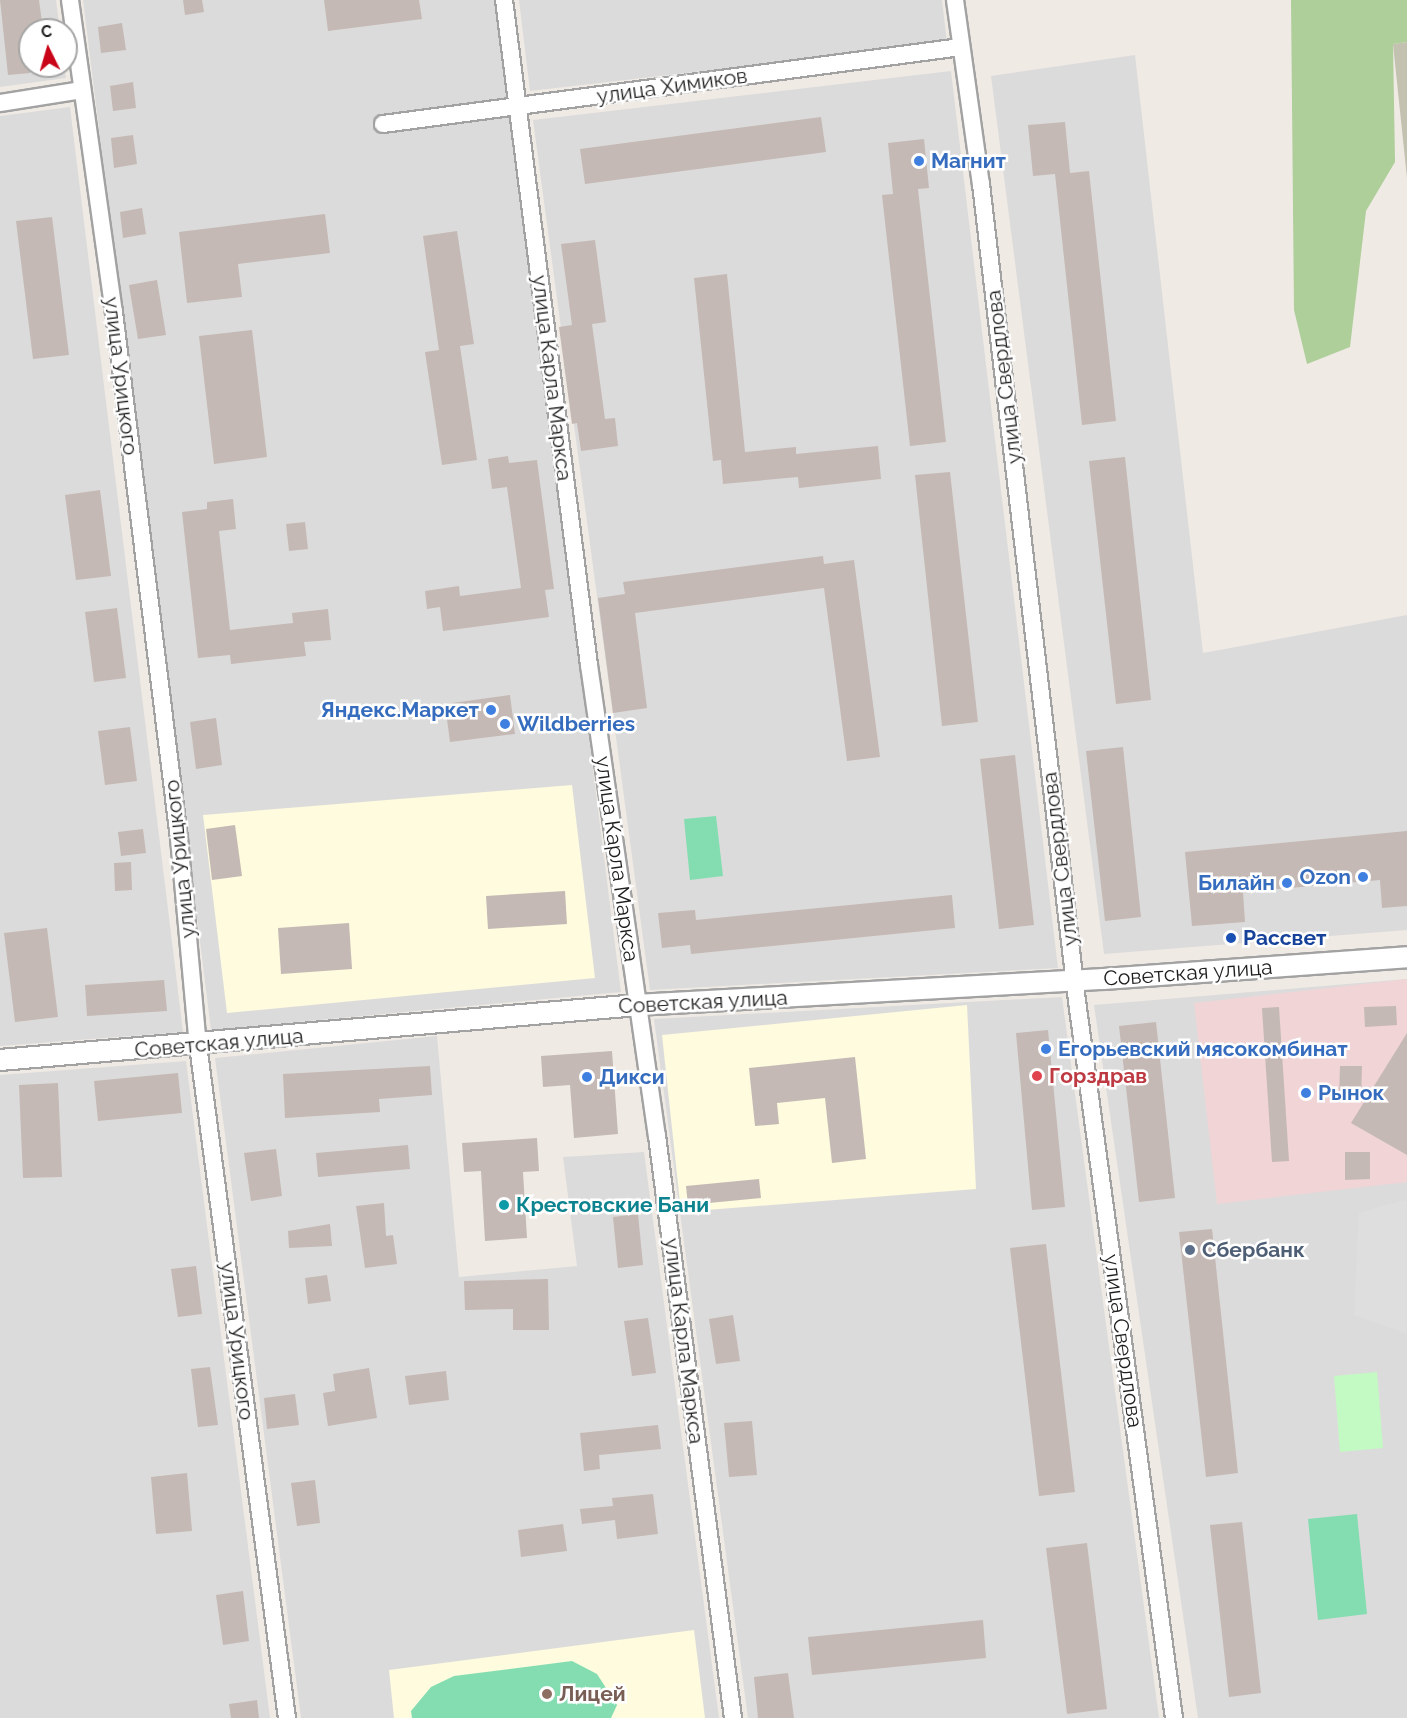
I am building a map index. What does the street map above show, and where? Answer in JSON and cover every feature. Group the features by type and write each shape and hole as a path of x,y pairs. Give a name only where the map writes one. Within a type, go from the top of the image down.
{"street":[{"name":"улица Урицкого","path":"70,0 180,838 198,1045 287,1718"},
{"name":"улица Карла Маркса","path":"504,0 589,665 733,1718"},
{"name":"улица Свердлова","path":"955,0 983,196 1074,981 1174,1718"},
{"name":"улица Химиков","path":"383,124 961,47"},
{"path":"0,102 82,90"},
{"name":"Советская улица","path":"0,1060 198,1045 637,1005 1074,981 1407,957"}],"shaded area":[{"path":"0,0 56,0 58,18 18,18 18,78 66,78 0,87"},
{"path":"83,0 496,0 621,992 211,1030"},
{"path":"519,0 942,0 947,43 530,91"},
{"path":"1407,42 1407,178 1393,44"},
{"path":"1135,55 1203,653 1407,615 1407,930 1104,954 991,76"},
{"path":"951,71 1058,968 650,990 533,120"},
{"path":"70,107 183,1032 0,1046 0,116"},
{"path":"572,785 595,978 227,1013 203,815"},
{"path":"1407,979 1407,1718 1198,1718 1094,1005"},
{"name":"Рынок","path":"1407,979 1407,1182 1217,1204 1194,1003"},
{"path":"1062,997 1159,1718 748,1718 654,1019"},
{"path":"967,1005 976,1189 681,1212 662,1035"},
{"path":"437,1036 459,1277 577,1266 563,1157 644,1152 719,1718 301,1718 215,1058"},
{"path":"186,1061 270,1718 0,1718 0,1075"},
{"path":"1403,1200 1407,1202 1407,1334 1354,1315 1359,1213"},
{"name":"Лицей","path":"694,1630 705,1718 394,1718 389,1670"}],"green space":[{"path":"1291,0 1407,0 1407,42 1393,44 1395,162 1366,211 1350,347 1307,364 1294,310"},
{"path":"716,816 723,876 690,880 684,819"},
{"path":"1377,1372 1383,1448 1340,1452 1334,1376"},
{"path":"1357,1514 1367,1614 1318,1620 1308,1519"},
{"path":"572,1661 597,1674 617,1705 611,1718 412,1718 411,1711 431,1687 454,1676"}],"building":[{"path":"0,0 39,0 41,18 18,18 18,74 8,75"},
{"path":"183,0 202,0 204,12 185,15"},
{"path":"324,0 419,0 422,19 328,31"},
{"path":"122,23 126,50 101,53 98,27"},
{"path":"133,82 136,108 113,111 110,86"},
{"path":"821,117 826,152 585,184 580,149"},
{"path":"1065,122 1070,173 1089,171 1116,421 1082,425 1055,174 1033,176 1028,125"},
{"path":"133,135 137,164 114,168 111,138"},
{"path":"924,139 929,188 918,189 946,442 910,446 882,195 893,194 888,143"},
{"path":"142,208 146,234 123,238 120,212"},
{"path":"325,214 330,253 238,264 242,297 187,303 179,232"},
{"path":"52,217 69,355 33,359 16,221"},
{"path":"457,231 474,344 460,346 477,460 442,465 425,352 439,350 423,236"},
{"path":"595,240 606,322 592,324 605,419 615,418 618,446 581,451 577,423 572,424 559,327 572,325 561,244"},
{"path":"727,274 745,452 796,447 796,454 878,446 881,479 799,488 798,477 723,484 721,460 713,461 694,278"},
{"path":"157,280 166,335 138,339 129,285"},
{"path":"252,330 267,457 214,464 199,336"},
{"path":"508,456 509,463 537,460 554,589 545,590 549,617 443,631 440,607 427,609 425,591 459,586 460,596 521,588 507,487 492,489 488,459"},
{"path":"1125,457 1151,700 1116,704 1089,461"},
{"path":"950,472 978,722 942,726 915,475"},
{"path":"100,490 111,576 76,580 65,495"},
{"path":"233,499 236,529 219,531 230,630 293,623 292,613 328,609 331,640 304,642 306,656 231,664 230,655 198,658 182,512 207,509 207,502"},
{"path":"305,522 308,549 289,551 286,524"},
{"path":"823,556 824,564 854,560 880,757 847,761 824,588 635,613 647,708 613,713 598,598 625,594 623,582"},
{"path":"117,608 126,678 94,682 85,612"},
{"path":"510,695 515,734 450,742 445,704"},
{"path":"216,718 222,765 196,769 190,722"},
{"path":"130,727 137,781 105,785 98,731"},
{"path":"1123,747 1141,917 1105,921 1086,751"},
{"path":"1015,755 1034,925 999,929 980,759"},
{"path":"235,825 242,876 212,880 206,829"},
{"path":"143,829 146,853 121,856 118,832"},
{"path":"1407,831 1407,906 1382,908 1380,880 1243,892 1245,922 1192,926 1185,852"},
{"path":"131,862 132,890 115,891 114,863"},
{"path":"565,891 567,924 488,929 486,896"},
{"path":"952,895 955,928 691,954 690,945 662,948 658,913 695,910 696,920"},
{"path":"349,923 352,969 281,974 278,928"},
{"path":"47,928 58,1017 15,1022 4,933"},
{"path":"164,980 167,1011 87,1016 85,985"},
{"path":"1396,1006 1397,1025 1365,1027 1364,1007"},
{"path":"1279,1007 1289,1161 1272,1162 1262,1008"},
{"path":"1156,1022 1175,1198 1139,1202 1119,1026"},
{"path":"1048,1030 1065,1207 1032,1210 1016,1033"},
{"path":"1407,1033 1407,1155 1351,1123"},
{"path":"612,1051 618,1134 574,1138 570,1085 543,1087 541,1056"},
{"path":"855,1057 866,1159 832,1163 825,1098 777,1103 779,1124 755,1126 749,1068"},
{"path":"430,1066 432,1095 379,1099 380,1112 285,1118 283,1074"},
{"path":"1340,1066 1362,1066 1361,1100 1339,1100"},
{"path":"178,1073 182,1113 98,1121 94,1081"},
{"path":"58,1083 62,1177 23,1178 19,1085"},
{"name":"Крестовские Бани","path":"537,1138 539,1171 523,1172 527,1238 485,1241 481,1171 464,1172 462,1143"},
{"path":"408,1145 410,1169 318,1177 316,1153"},
{"path":"276,1149 282,1196 251,1201 244,1153"},
{"path":"1345,1152 1370,1152 1370,1179 1345,1180"},
{"path":"759,1179 761,1198 688,1205 686,1186"},
{"path":"384,1203 386,1236 393,1235 397,1264 365,1268 356,1206"},
{"path":"638,1214 643,1265 618,1268 613,1217"},
{"path":"330,1224 332,1246 289,1248 288,1231"},
{"path":"1212,1229 1238,1473 1206,1477 1179,1232"},
{"path":"1046,1244 1075,1492 1039,1496 1010,1248"},
{"path":"196,1266 202,1314 178,1317 171,1269"},
{"path":"327,1275 331,1301 308,1304 305,1278"},
{"path":"548,1279 549,1330 513,1330 513,1309 465,1310 464,1281"},
{"path":"733,1315 740,1361 716,1364 709,1319"},
{"path":"648,1318 656,1373 632,1376 624,1321"},
{"path":"210,1367 218,1425 198,1427 191,1369"},
{"path":"369,1368 377,1418 328,1426 323,1393 335,1391 333,1374"},
{"path":"446,1371 449,1400 409,1405 405,1376"},
{"path":"295,1394 299,1425 267,1429 264,1398"},
{"path":"752,1421 757,1475 729,1477 724,1423"},
{"path":"658,1425 661,1449 599,1455 600,1469 584,1471 580,1433"},
{"path":"187,1473 192,1531 156,1534 151,1477"},
{"path":"315,1480 320,1523 297,1526 291,1483"},
{"path":"653,1494 658,1534 617,1539 615,1520 582,1524 580,1509 613,1506 612,1498"},
{"path":"1242,1522 1261,1693 1229,1697 1210,1525"},
{"path":"563,1524 567,1551 521,1557 518,1530"},
{"path":"1087,1543 1107,1709 1067,1714 1046,1548"},
{"path":"243,1591 249,1641 223,1645 216,1595"},
{"path":"983,1620 986,1658 812,1675 808,1637"},
{"path":"788,1673 794,1718 758,1718 754,1677"},
{"path":"257,1700 259,1718 231,1718 229,1704"}],"place":[{"name":"Магнит","path":"919,161"},
{"name":"Яндекс.Маркет","path":"491,710"},
{"name":"Wildberries","path":"505,724"},
{"name":"Ozon","path":"1363,877"},
{"name":"Билайн","path":"1287,883"},
{"name":"Рассвет","path":"1231,938"},
{"name":"Егорьевский мясокомбинат","path":"1046,1049"},
{"name":"Горздрав","path":"1037,1076"},
{"name":"Дикси","path":"587,1077"},
{"name":"Рынок","path":"1306,1093"},
{"name":"Крестовские Бани","path":"504,1205"},
{"name":"Сбербанк","path":"1190,1250"},
{"name":"Лицей","path":"547,1694"}]}
